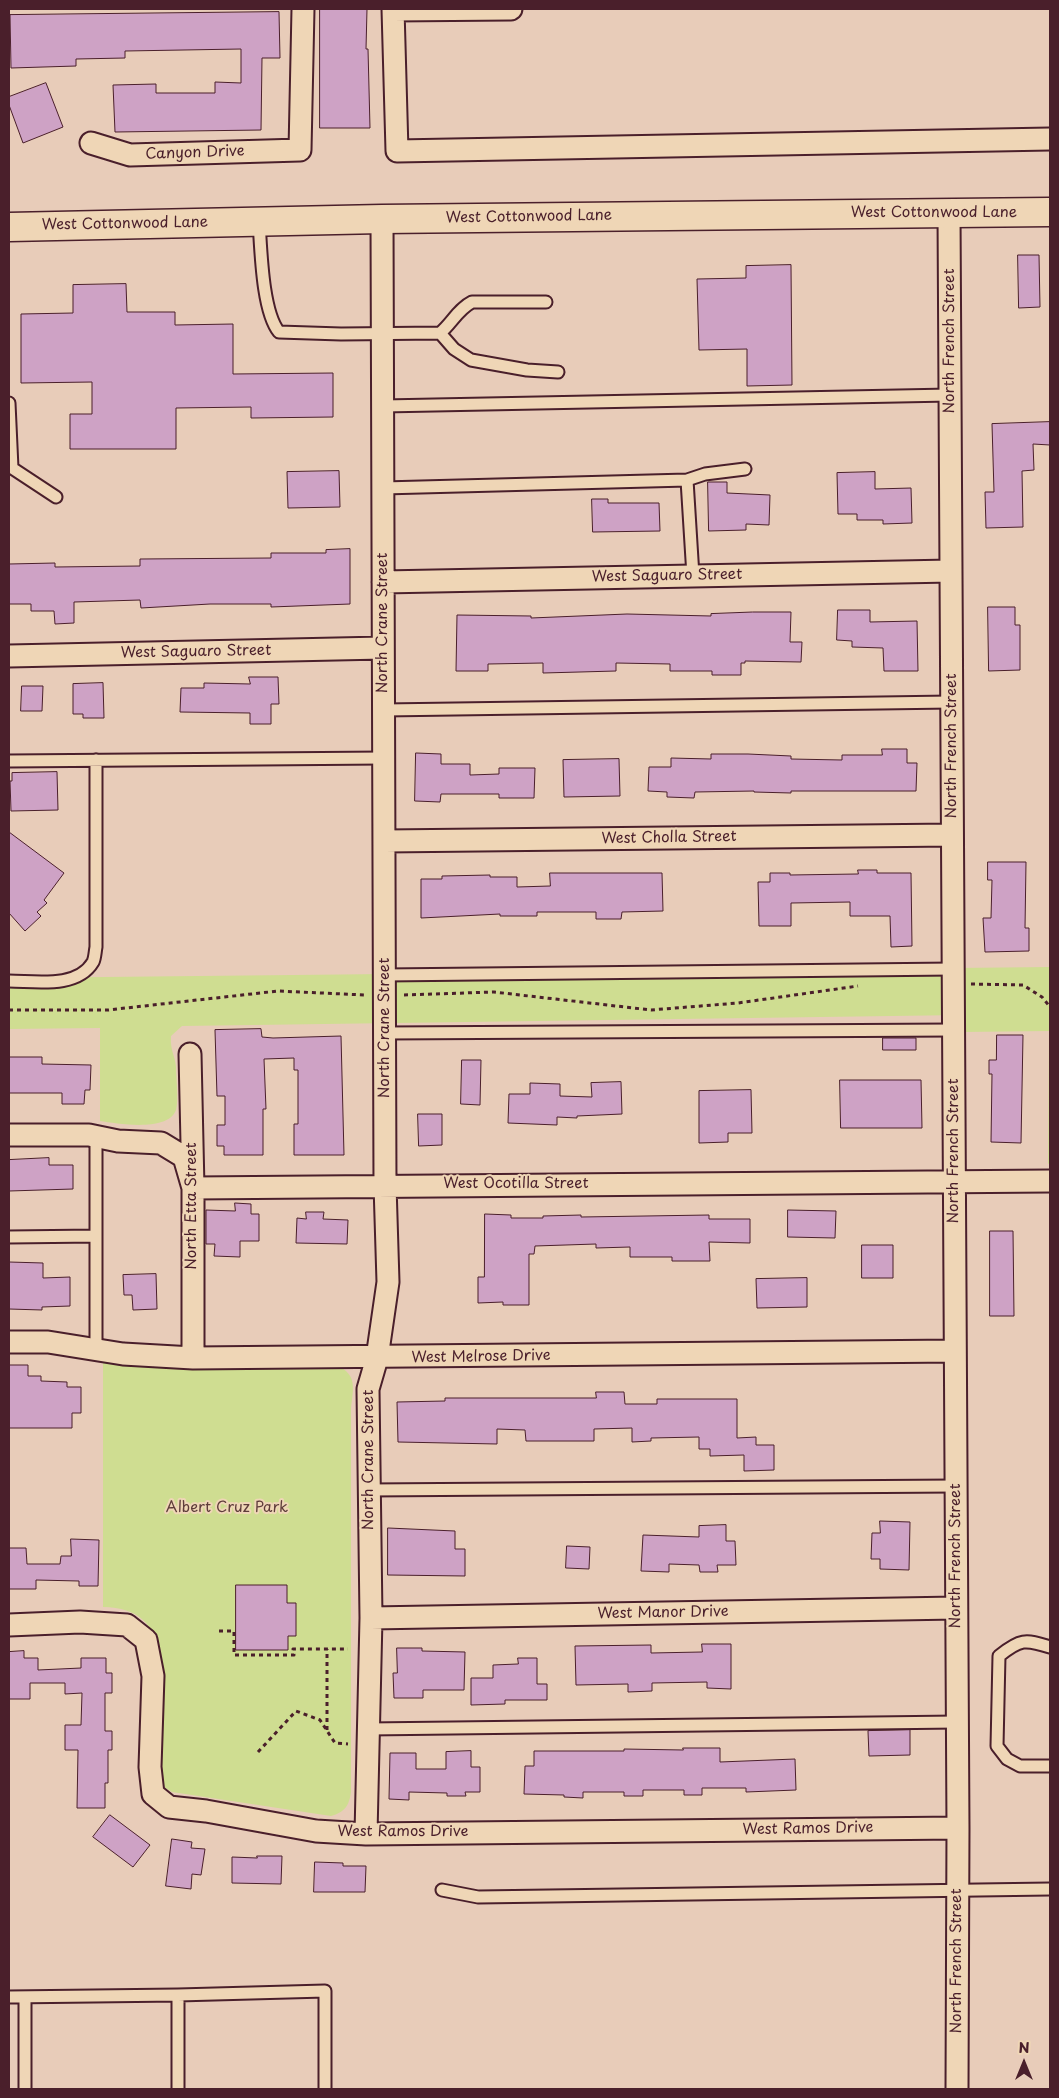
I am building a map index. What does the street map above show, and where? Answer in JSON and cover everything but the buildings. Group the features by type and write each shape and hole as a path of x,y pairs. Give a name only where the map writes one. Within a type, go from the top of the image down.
{"main road":[{"name":"West Cottonwood Lane","path":"9,227 382,219 1050,212"}],"street":[{"name":"Canyon Drive","path":"91,143 130,155 300,150 303,9"},
{"path":"512,9 393,10 397,151 1050,139"},
{"name":"North French Street","path":"949,213 958,1828 957,2089"},
{"name":"North Crane Street","path":"366,1834 371,1618 368,1389 377,1358 388,1282 385,1185 382,219"},
{"name":"West Saguaro Street","path":"383,582 951,571"},
{"name":"West Saguaro Street","path":"9,656 383,648"},
{"name":"West Cholla Street","path":"385,841 952,835"},
{"name":"North Etta Street","path":"190,1054 193,1188 193,1358"},
{"path":"9,1136 96,1136 118,1141 161,1143 184,1157 193,1188"},
{"name":"West Ocotilla Street","path":"193,1188 1050,1181"},
{"name":"West Melrose Drive","path":"9,1342 48,1342 123,1354 193,1358 377,1358 955,1351"},
{"name":"West Manor Drive","path":"371,1618 956,1608"},
{"name":"West Ramos Drive","path":"9,1625 80,1622 127,1625 146,1640 152,1676 150,1766 152,1794 169,1807 206,1811 316,1831 366,1834 958,1828"}],"lane":[{"path":"259,222 264,284 274,326 279,332 440,333 450,324 462,307 472,302 546,302"},
{"path":"440,333 454,349 471,360 527,370 558,372"},
{"path":"382,406 950,395"},
{"path":"9,403 12,468 56,497"},
{"path":"383,488 687,480 705,474 745,469"},
{"path":"687,480 693,576"},
{"path":"384,710 951,702"},
{"path":"9,760 384,758"},
{"path":"9,981 63,980 76,977 94,961 96,947 96,760"},
{"path":"385,985 953,976"},
{"path":"385,1033 954,1030"},
{"path":"96,1136 96,1350"},
{"path":"9,1237 96,1236"},
{"path":"368,1490 956,1486"},
{"path":"1050,1647 1031,1641 1014,1644 999,1656 996,1746 1007,1759 1020,1766 1050,1766"},
{"path":"368,1729 957,1722"},
{"path":"442,1890 478,1898 1050,1889"},
{"path":"9,1997 325,1991 325,2089"},
{"path":"178,1995 178,2089"},
{"path":"25,1997 25,2089"}],"path":[{"path":"953,976 1023,985 1042,997 1050,1006"},
{"path":"9,1010 108,1010 278,991 385,985 494,992 651,1010 738,1003 860,986"},
{"path":"220,1631 234,1631 234,1655 294,1655 294,1649 348,1649"},
{"path":"326,1730 327,1649"},
{"path":"258,1752 296,1711 320,1720 335,1743 348,1744"}],"green space":[{"path":"1050,967 1050,1163 1048,1164 1049,1031 963,1032 963,1015 182,1026 171,1036 176,1067 176,1110 171,1117 163,1121 142,1125 100,1121 100,1028 9,1029 9,978"},
{"name":"Albert Cruz Park","path":"103,1354 337,1366 344,1369 351,1378 353,1389 351,1408 351,1792 347,1805 340,1813 331,1816 172,1792 164,1787 161,1777 160,1657 154,1635 143,1620 135,1614 126,1610 103,1607"}]}
